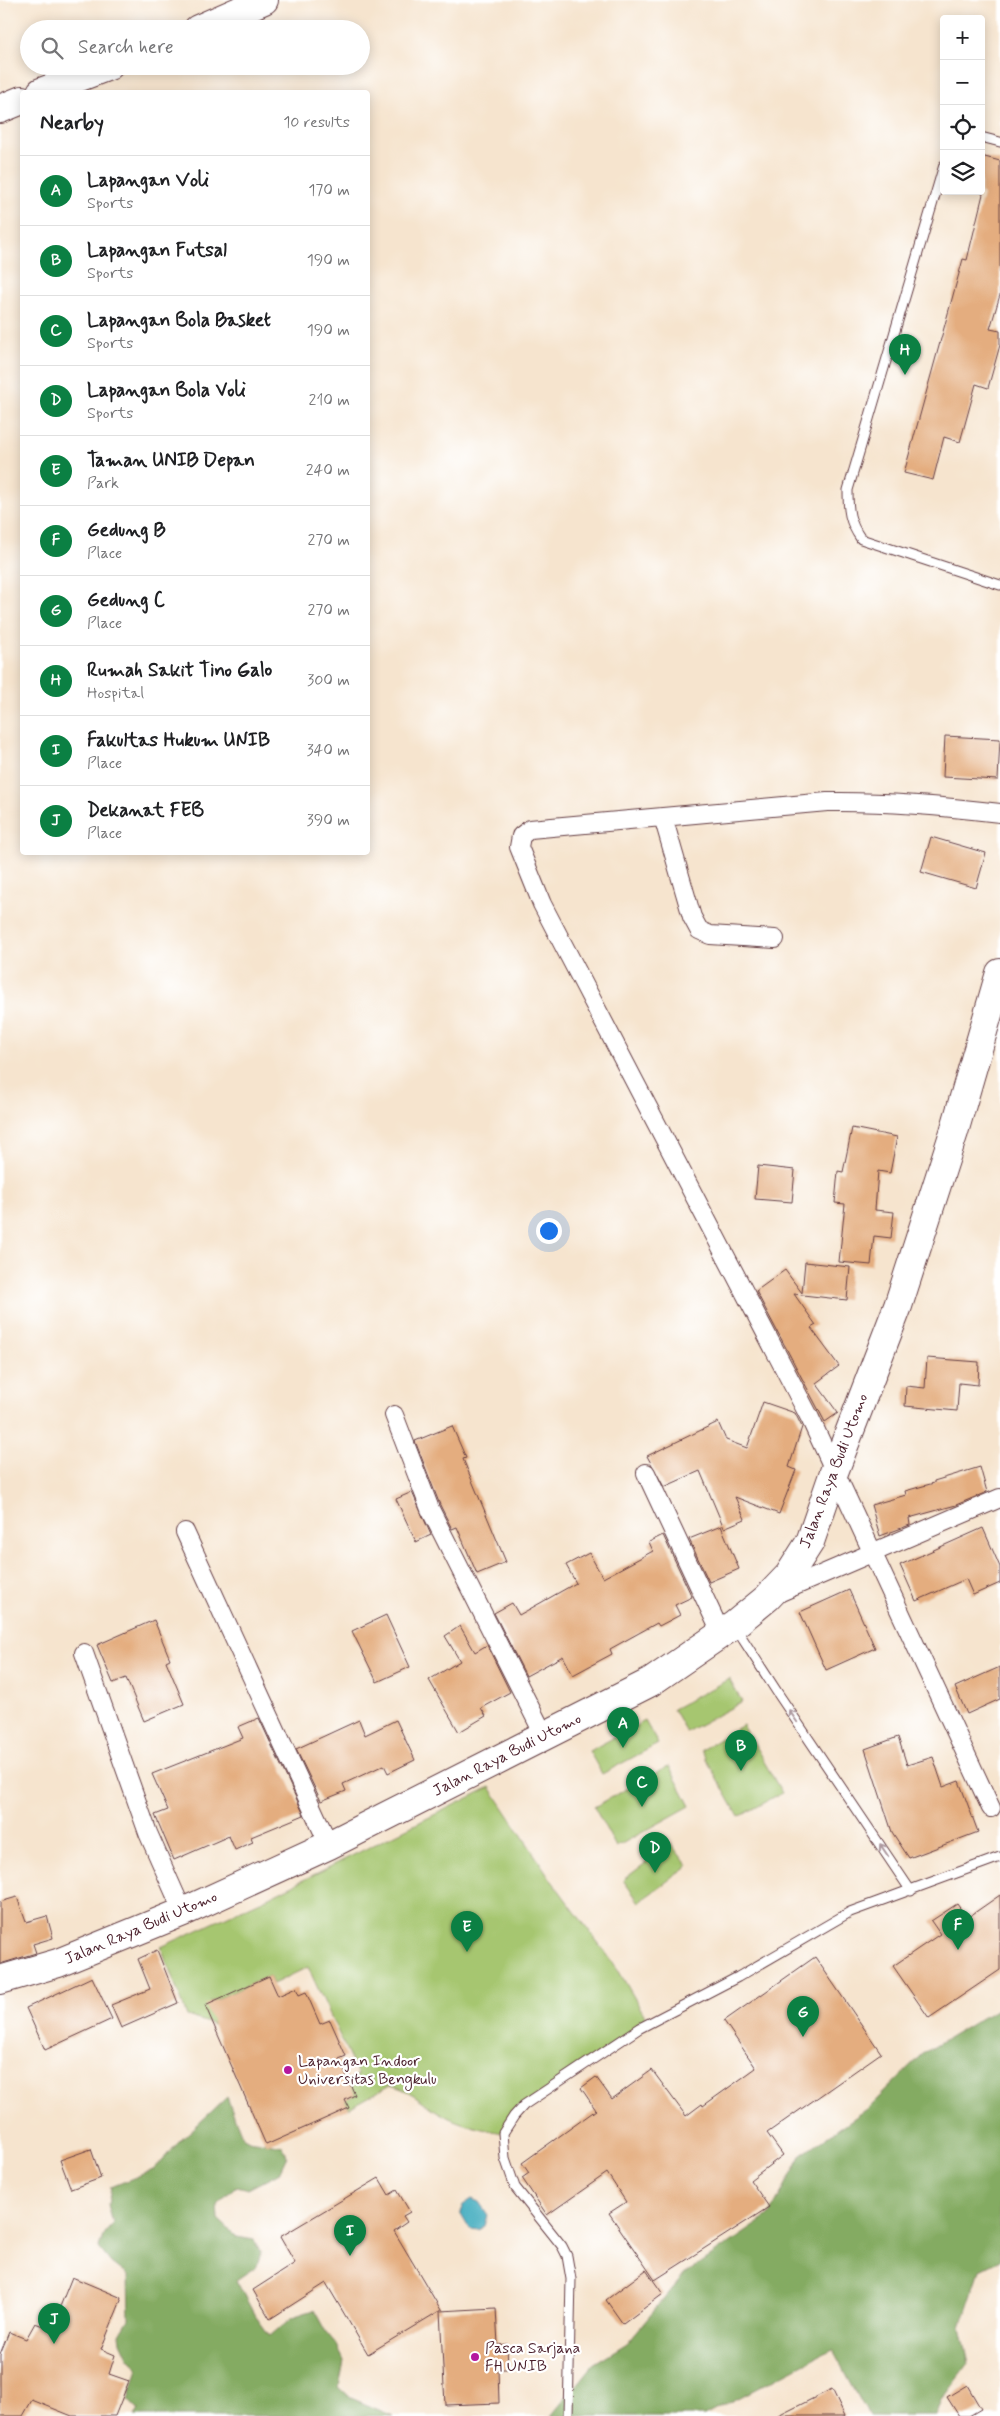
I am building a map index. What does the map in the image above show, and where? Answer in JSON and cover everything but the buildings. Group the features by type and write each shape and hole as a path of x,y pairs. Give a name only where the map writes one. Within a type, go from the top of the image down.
{"main road":[{"path":"218,20 264,0"},
{"path":"46,90 85,75"},
{"path":"0,109 20,101"},
{"name":"Jalan Raya Budi Utomo","path":"0,1980 58,1963 183,1912 329,1845 650,1682 728,1629 767,1598 789,1575 810,1542 834,1472 898,1306 954,1132 1000,973"}],"street":[{"path":"991,1808 810,1418 542,904 519,847 521,836 530,829 827,802 865,801 920,804 1000,813"},
{"path":"663,817 692,918 699,930 710,935 775,939"},
{"path":"394,1415 430,1509 545,1737"},
{"path":"646,1473 728,1629"},
{"path":"767,1598 1000,1498"},
{"path":"185,1532 329,1845"},
{"path":"84,1653 148,1833 183,1912"}],"lane":[{"path":"985,139 1000,142"},
{"path":"940,179 848,490 848,515 852,526 861,539 1000,585"},
{"path":"728,1629 778,1695 911,1891"},
{"path":"568,2416 570,2271 567,2256 562,2246 515,2187 512,2180 505,2158 504,2134 514,2116 524,2105 640,2028 738,1977 850,1912 1000,1858"}],"green space":[{"path":"729,1679 742,1702 686,1732 673,1709"},
{"path":"645,1721 658,1744 602,1774 589,1751"},
{"path":"743,1725 782,1793 739,1817 701,1750"},
{"path":"669,1766 690,1806 616,1847 594,1807"},
{"path":"490,1787 552,1881 617,1968 649,2023 524,2105 503,2133 455,2121 412,2094 390,2085 349,2108 345,2100 355,2095 348,2081 358,2075 308,1967 273,1984 269,1976 210,2002 214,2025 187,2016 161,1947 267,1898"},
{"path":"671,1844 688,1866 639,1902 623,1880"},
{"path":"1000,2007 1000,2260 980,2270 961,2327 969,2363 941,2400 935,2416 869,2416 832,2349 704,2416 551,2416 593,2364 627,2343 685,2274 769,2216 802,2154 867,2109 924,2053"},
{"path":"227,2097 242,2136 249,2140 283,2146 287,2156 279,2173 248,2189 236,2186 217,2204 218,2219 237,2237 254,2240 261,2253 257,2266 236,2280 254,2314 270,2336 292,2317 314,2310 326,2332 337,2345 344,2361 339,2387 351,2398 393,2416 135,2416 139,2410 129,2400 138,2367 129,2359 121,2342 120,2334 129,2319 128,2276 111,2263 99,2248 104,2233 113,2223 108,2205 111,2187 153,2170 180,2141"}],"water":[{"path":"472,2199 479,2202 488,2215 485,2226 478,2230 470,2229 460,2212 463,2205"}],"place":[{"name":"Rumah Sakit Tino Galo","path":"905,375"},
{"name":"Lapangan Voli","path":"623,1748"},
{"name":"Lapangan Futsal","path":"741,1771"},
{"name":"Lapangan Bola Basket","path":"642,1807"},
{"name":"Lapangan Bola Voli","path":"655,1873"},
{"name":"Gedung B","path":"958,1950"},
{"name":"Taman UNIB Depan","path":"467,1952"},
{"name":"Gedung C","path":"803,2037"},
{"name":"Lapangan Indoor Universitas Bengkulu","path":"288,2070"},
{"name":"Fakultas Hukum UNIB","path":"350,2256"},
{"name":"Dekanat FEB","path":"54,2344"},
{"name":"Pasca Sarjana FH UNIB","path":"475,2357"}]}
